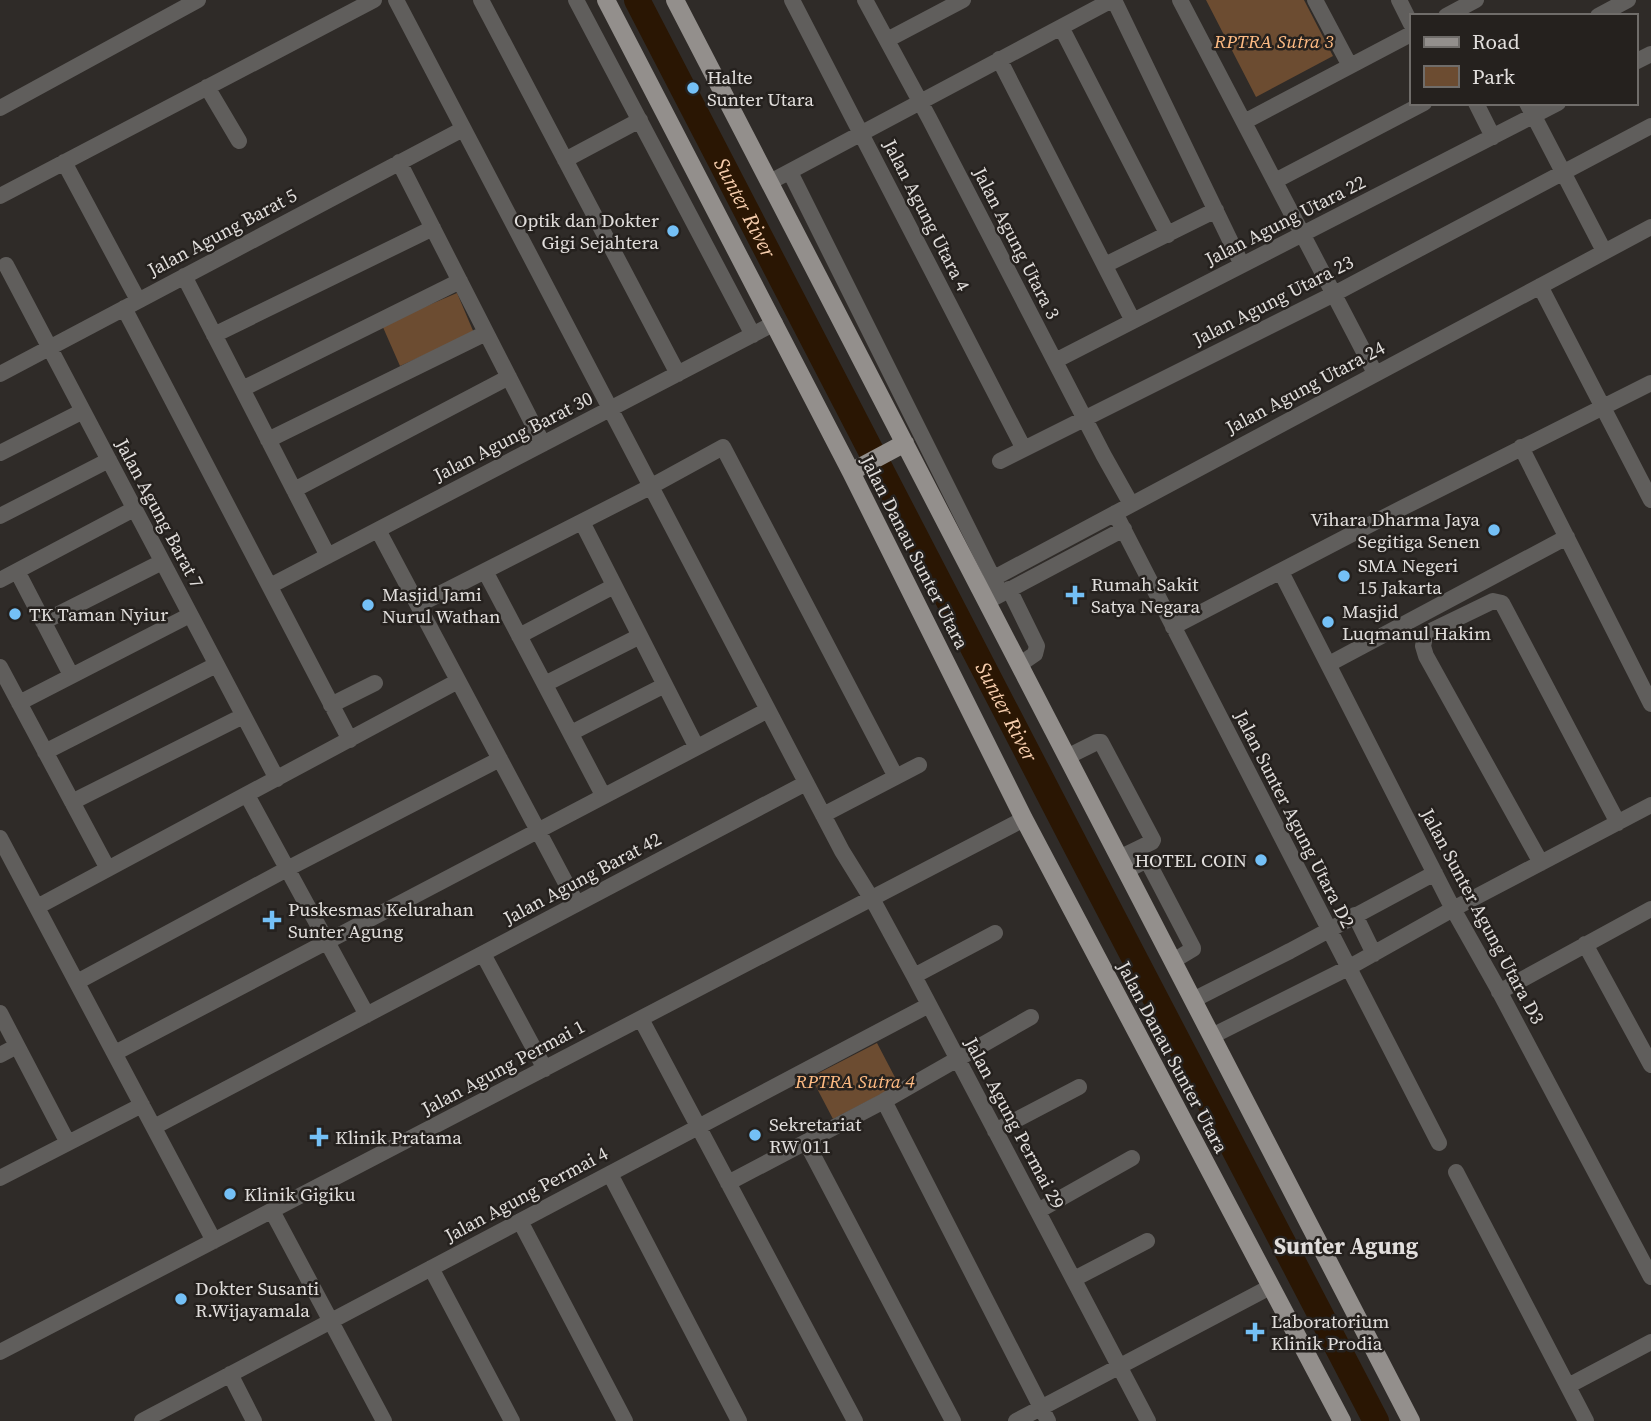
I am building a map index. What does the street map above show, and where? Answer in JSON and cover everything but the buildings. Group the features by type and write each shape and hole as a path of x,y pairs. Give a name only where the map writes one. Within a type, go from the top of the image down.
{"main road":[{"name":"Jalan Danau Sunter Utara","path":"606,0 723,226 856,470 1024,819 1339,1420"},
{"path":"675,0 769,182 899,446 994,590 1020,664 1411,1421"},
{"path":"856,470 899,446"}],"street":[{"path":"0,107 198,0"},
{"path":"0,195 374,0"},
{"name":"Jalan Agung Permai 29","path":"396,0 806,783 914,976 1148,1421"},
{"path":"481,0 678,374"},
{"path":"576,0 753,335"},
{"name":"Jalan Agung Utara 4","path":"792,0 1024,449"},
{"name":"Jalan Agung Utara 3","path":"865,0 1131,504"},
{"path":"887,40 963,0"},
{"path":"769,182 1113,0 1242,265"},
{"path":"1180,0 1376,373"},
{"path":"1315,0 1350,66"},
{"path":"1399,0 1410,22"},
{"path":"1602,14 1628,0"},
{"path":"1450,14 1471,4"},
{"path":"1061,27 1168,234"},
{"path":"1244,122 1410,35"},
{"path":"999,59 1133,321"},
{"path":"207,87 239,141"},
{"path":"1275,181 1420,105"},
{"path":"1477,105 1493,137"},
{"name":"Jalan Agung Utara 22","path":"1055,361 1493,137 1530,110 1550,105"},
{"path":"1530,110 1604,251"},
{"path":"565,160 640,120"},
{"name":"Jalan Agung Utara 23","path":"1000,461 1334,294 1651,126"},
{"name":"Jalan Agung Barat 5","path":"0,374 463,129"},
{"path":"64,162 270,586 349,740"},
{"path":"399,162 543,444"},
{"path":"790,172 994,590 1037,646 1035,654 1020,664"},
{"path":"1105,265 1216,210"},
{"name":"Jalan Agung Utara 24","path":"994,590 1131,504 1651,227"},
{"path":"214,335 433,229"},
{"name":"Jalan Agung Barat 7","path":"6,265 277,779"},
{"path":"184,276 328,556"},
{"path":"242,389 460,281"},
{"path":"1540,286 1651,500"},
{"name":"Jalan Agung Barat 30","path":"270,586 775,323"},
{"path":"268,440 486,333"},
{"path":"294,490 509,377"},
{"path":"1173,627 1521,447 1651,383"},
{"path":"0,453 83,411"},
{"path":"418,605 723,447 896,777"},
{"path":"1521,447 1651,704"},
{"path":"0,516 108,460"},
{"path":"0,580 134,509"},
{"name":"Jalan Sunter Agung Utara D2","path":"1115,513 1439,1143"},
{"path":"582,522 696,747"},
{"path":"994,590 1124,529"},
{"path":"378,530 578,904"},
{"path":"1329,664 1567,537"},
{"path":"43,622 162,562"},
{"path":"17,571 71,675"},
{"path":"485,571 603,795"},
{"name":"Jalan Sunter Agung Utara D3","path":"1281,572 1453,909 1651,1277"},
{"path":"519,636 614,586"},
{"path":"1541,863 1426,656 1423,646 1425,637 1433,630 1493,601 1502,603 1618,823"},
{"path":"19,703 190,615"},
{"path":"545,684 640,636"},
{"path":"45,752 216,665"},
{"path":"0,667 108,869"},
{"path":"37,907 458,681"},
{"path":"331,705 375,683"},
{"path":"571,733 665,685"},
{"path":"115,1054 768,710"},
{"path":"72,802 243,716"},
{"path":"1067,757 1097,742 1101,743 1153,841 1123,864"},
{"path":"77,982 500,759"},
{"path":"823,815 919,765"},
{"name":"Jalan Agung Barat 42","path":"154,1127 806,783"},
{"path":"247,794 367,1015"},
{"path":"1212,1037 1349,968 1453,909 1651,805"},
{"name":"Jalan Agung Permai 1","path":"0,1352 1024,819"},
{"path":"0,838 214,1241"},
{"path":"1193,1000 1435,873"},
{"path":"1499,992 1651,909"},
{"path":"1355,915 1374,954"},
{"path":"914,976 995,933"},
{"path":"1585,944 1651,1065"},
{"path":"483,954 545,1069"},
{"name":"Jalan Agung Permai 4","path":"142,1421 929,1005"},
{"path":"0,1013 68,1143"},
{"path":"728,1183 884,1101 1031,1017"},
{"path":"641,1019 855,1421"},
{"path":"0,1055 17,1046"},
{"path":"995,1131 1079,1087"},
{"path":"884,1101 1045,1415"},
{"path":"0,1178 142,1105"},
{"path":"806,1142 953,1421"},
{"path":"1038,1211 1132,1157"},
{"path":"1456,1172 1586,1421"},
{"path":"610,1174 739,1421"},
{"path":"272,1211 384,1421"},
{"path":"520,1221 625,1421"},
{"path":"1074,1279 1147,1241"},
{"path":"431,1268 512,1421"},
{"path":"1016,1421 1045,1415 1120,1367 1270,1287"},
{"path":"1568,1386 1651,1342"},
{"path":"230,1374 254,1421"}],"green space":[{"name":"RPTRA Sutra 3","path":"1206,0 1304,0 1333,56 1256,97"},
{"path":"457,293 474,333 400,366 382,325"},
{"name":"RPTRA Sutra 4","path":"877,1043 899,1085 833,1119 811,1077"}],"waterway":[{"name":"Sunter River","path":"637,0 1376,1421"}],"place":[{"name":"Halte Sunter Utara","path":"693,88"},
{"name":"Optik dan Dokter Gigi Sejahtera","path":"673,231"},
{"name":"Vihara Dharma Jaya Segitiga Senen","path":"1494,530"},
{"name":"SMA Negeri 15 Jakarta","path":"1344,576"},
{"name":"Rumah Sakit Satya Negara","path":"1075,595"},
{"name":"Masjid Jami Nurul Wathan","path":"368,605"},
{"name":"TK Taman Nyiur","path":"15,614"},
{"name":"Masjid Luqmanul Hakim","path":"1328,622"},
{"name":"HOTEL COIN","path":"1261,860"},
{"name":"Puskesmas Kelurahan Sunter Agung","path":"272,920"},
{"name":"Sekretariat RW 011","path":"755,1135"},
{"name":"Klinik Pratama","path":"319,1137"},
{"name":"Klinik Gigiku","path":"230,1194"},
{"name":"Dokter Susanti R.Wijayamala","path":"181,1299"},
{"name":"Laboratorium Klinik Prodia","path":"1255,1332"}],"district":[{"name":"Sunter Agung","path":"1346,1246"}]}
